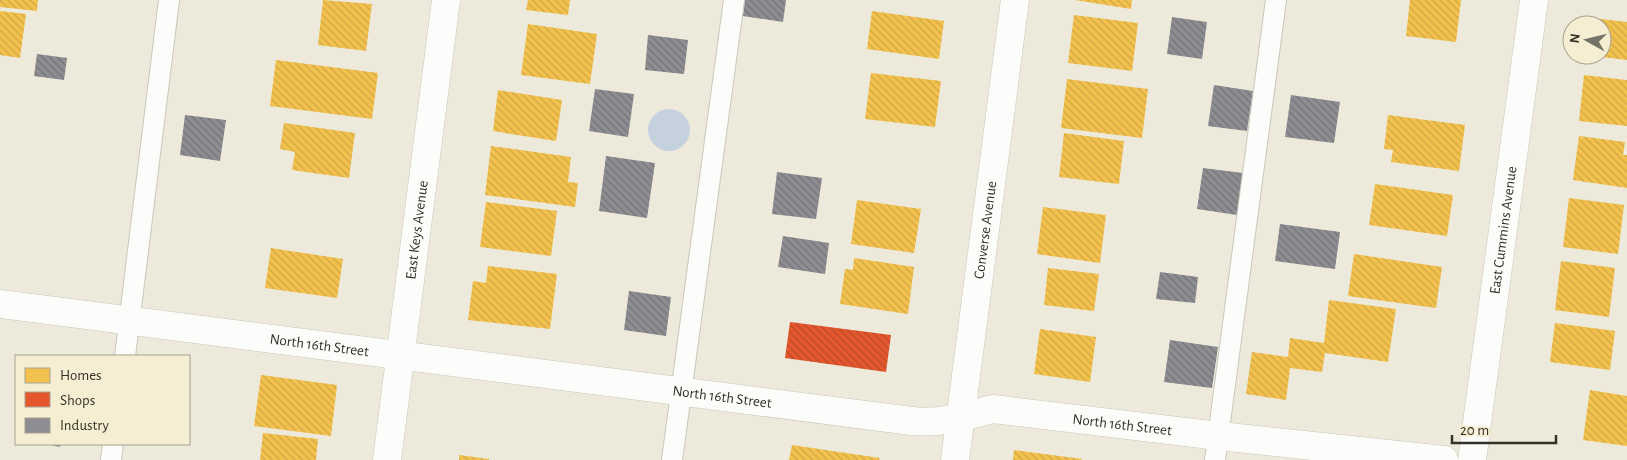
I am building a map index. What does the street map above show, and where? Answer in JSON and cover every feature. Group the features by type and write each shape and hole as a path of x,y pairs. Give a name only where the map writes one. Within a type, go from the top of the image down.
{"street":[{"name":"East Keys Avenue","path":"388,460 446,0"},
{"name":"Converse Avenue","path":"955,460 1014,0"},
{"name":"East Cummins Avenue","path":"1472,460 1534,0"},
{"name":"North 16th Street","path":"0,304 925,422 960,418 994,409 1217,448 1444,460"}],"lane":[{"path":"125,355 169,0"},
{"path":"672,460 734,0"},
{"path":"1217,448 1276,0"},
{"path":"111,460 113,445"}],"shaded area":[{"path":"673,109 681,112 687,118 690,130 687,142 681,148 665,151 657,148 651,142 648,126 651,118 657,112"}],"building: Homes":[{"path":"0,0 38,0 37,11 0,7"},
{"path":"323,0 372,4 366,51 318,45"},
{"path":"528,0 570,0 568,15 526,10"},
{"path":"1075,0 1132,0 1131,9"},
{"path":"1410,0 1461,0 1456,42 1406,36"},
{"path":"0,11 26,14 20,58 0,55"},
{"path":"872,11 944,21 939,59 867,49"},
{"path":"1074,15 1138,23 1132,71 1068,63"},
{"path":"1612,20 1627,22 1627,60 1612,58"},
{"path":"528,24 597,34 590,84 521,75"},
{"path":"276,60 378,73 372,119 270,106"},
{"path":"871,73 941,81 935,127 865,119"},
{"path":"1584,75 1627,80 1627,126 1579,121"},
{"path":"1067,79 1148,89 1142,138 1061,128"},
{"path":"498,90 562,100 556,141 493,131"},
{"path":"1388,115 1465,125 1459,171 1391,162 1393,150 1384,149"},
{"path":"284,123 355,133 349,178 292,170 295,152 280,149"},
{"path":"1064,133 1124,141 1119,184 1059,177"},
{"path":"1579,136 1625,142 1623,155 1627,155 1627,188 1573,180"},
{"path":"491,146 571,157 568,182 578,183 575,207 485,195"},
{"path":"1375,184 1453,195 1447,236 1369,225"},
{"path":"1569,198 1624,205 1618,254 1563,247"},
{"path":"857,200 921,209 914,253 851,244"},
{"path":"486,202 557,211 551,256 480,247"},
{"path":"1043,207 1106,215 1100,263 1037,254"},
{"path":"271,248 343,259 337,298 265,288"},
{"path":"1354,254 1442,267 1436,308 1348,296"},
{"path":"854,258 914,267 908,314 840,304 845,269 853,270"},
{"path":"1561,261 1615,268 1609,317 1555,310"},
{"path":"488,266 557,274 550,329 468,320 473,281 486,283"},
{"path":"1048,268 1099,274 1094,311 1044,305"},
{"path":"1329,300 1396,309 1388,362 1325,353 1322,372 1290,368 1286,400 1246,394 1252,352 1288,357 1290,338 1324,343"},
{"path":"1555,323 1615,331 1610,370 1550,362"},
{"path":"1040,329 1096,337 1090,382 1034,374"},
{"path":"261,375 337,385 331,436 254,426"},
{"path":"1590,390 1627,396 1627,446 1583,440"},
{"path":"263,433 318,439 316,460 260,460"},
{"path":"792,445 880,458 879,460 789,460"},
{"path":"1014,450 1082,459 1013,460"},
{"path":"459,455 489,459 489,460 459,460"}],"building: Shops":[{"path":"790,322 891,335 886,372 785,358"}],"building: Industry":[{"path":"745,0 786,0 783,22 743,16"},
{"path":"1172,17 1207,22 1202,59 1167,54"},
{"path":"648,35 688,40 684,74 645,70"},
{"path":"37,54 67,58 64,80 34,76"},
{"path":"1214,85 1253,91 1247,131 1208,126"},
{"path":"595,89 634,94 628,137 589,131"},
{"path":"1291,95 1340,102 1334,143 1285,137"},
{"path":"185,115 226,120 220,161 180,155"},
{"path":"606,156 655,163 647,218 599,211"},
{"path":"1203,168 1243,173 1237,215 1197,209"},
{"path":"777,172 822,178 816,219 772,214"},
{"path":"1280,224 1340,232 1335,269 1275,261"},
{"path":"783,236 829,243 825,274 778,267"},
{"path":"1160,272 1198,277 1195,303 1156,299"},
{"path":"629,291 671,297 666,336 624,330"},
{"path":"1170,340 1218,347 1212,388 1164,382"}]}
